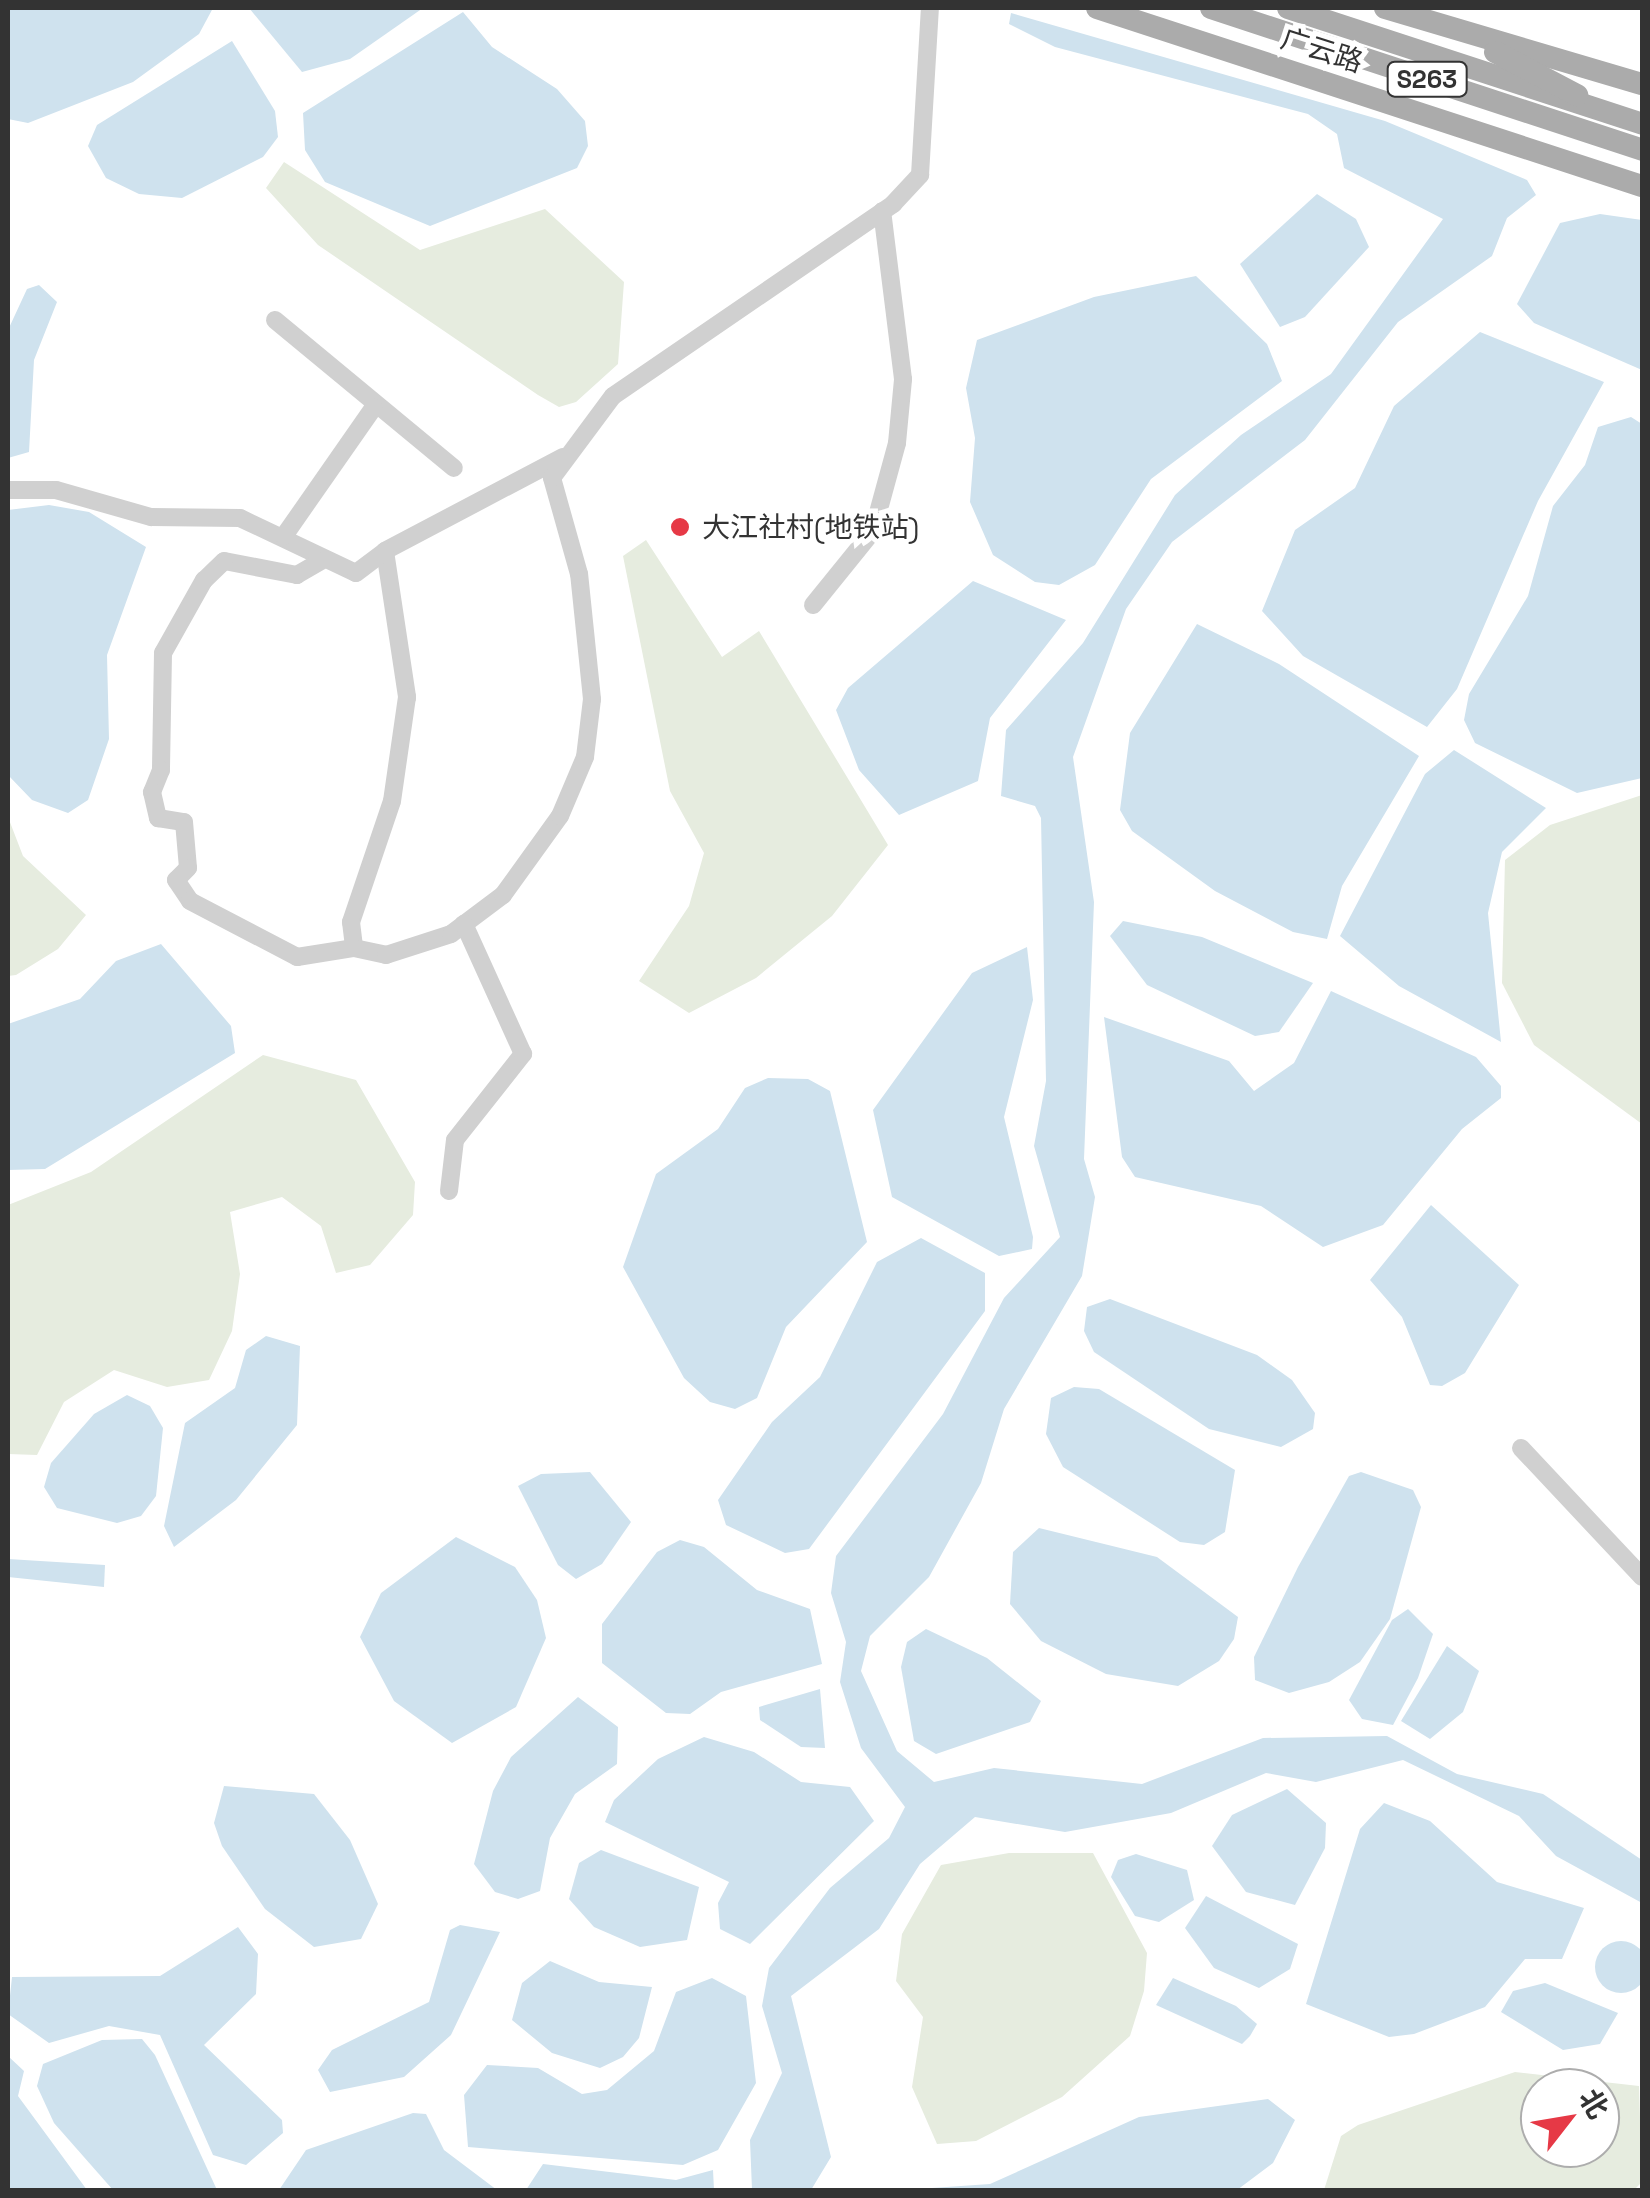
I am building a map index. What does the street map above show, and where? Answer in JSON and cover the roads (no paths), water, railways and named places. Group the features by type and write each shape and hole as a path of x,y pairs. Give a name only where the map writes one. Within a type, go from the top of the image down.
{"main road":[{"name":"广云路","path":"1097,8 1642,186"},
{"name":"广云路","path":"1211,8 1642,150"},
{"name":"广云路","path":"1288,8 1642,124"},
{"name":"S263","path":"1385,8 1642,84"},
{"path":"1462,30 1596,108"}],"street":[{"path":"322,561 297,575 224,561 204,580 163,654 162,770 152,792 158,818 184,822 188,868 176,880 190,901 297,957 354,948 386,954 464,924 503,895 560,816 585,758 588,632 552,478 563,457 613,396 882,211 920,175 930,8"},
{"path":"813,605 873,531 897,443 903,379 882,211"},
{"path":"275,320 374,406 454,468"},
{"path":"284,536 374,406"},
{"path":"8,490 56,490 152,517 240,518 284,536 322,561 356,573 385,551 563,457"},
{"path":"354,948 351,922 392,801 407,697 385,551"},
{"path":"449,1191 455,1140 522,1054 464,924"},
{"path":"1521,1448 1642,1577"}],"water":[{"path":"8,8 213,8 199,34 133,82 28,123 8,119"},
{"path":"249,8 423,8 350,59 302,72"},
{"path":"463,12 492,47 557,89 585,121 588,146 577,168 430,226 325,182 305,150 303,113"},
{"path":"1011,13 1385,121 1527,180 1536,195 1507,218 1492,256 1398,322 1305,440 1172,542 1126,609 1073,757 1094,902 1084,1159 1095,1197 1082,1276 1004,1409 981,1483 929,1577 870,1636 861,1671 897,1751 934,1782 994,1768 1142,1784 1263,1738 1387,1736 1457,1774 1543,1794 1642,1860 1642,1903 1556,1856 1519,1816 1403,1760 1316,1782 1266,1773 1171,1813 1065,1832 975,1817 920,1864 879,1929 791,1996 831,2157 811,2190 752,2190 750,2140 782,2073 762,2006 769,1968 830,1888 889,1838 905,1807 861,1748 840,1682 846,1642 831,1593 836,1556 943,1414 1004,1298 1060,1237 1034,1146 1046,1081 1041,818 1035,806 1001,796 1006,730 1083,643 1175,495 1241,435 1331,374 1443,219 1344,168 1337,134 1308,114 1055,47 1009,24"},
{"path":"232,41 275,111 278,137 263,157 182,198 139,194 106,178 88,146 97,125"},
{"path":"1317,194 1356,219 1369,247 1305,317 1280,327 1240,264"},
{"path":"1600,214 1642,220 1642,370 1534,323 1517,304 1560,223"},
{"path":"1196,276 1267,344 1282,381 1151,479 1095,565 1059,585 1035,582 993,555 970,502 975,438 966,388 977,340 1094,297"},
{"path":"39,285 57,302 34,360 29,452 8,458 8,330 27,289"},
{"path":"1480,332 1604,382 1538,501 1457,689 1427,727 1303,656 1262,611 1295,530 1355,488 1394,406"},
{"path":"1631,417 1642,424 1642,778 1577,793 1475,743 1464,720 1469,694 1528,596 1553,506 1585,465 1598,427"},
{"path":"49,505 89,512 146,547 107,655 109,739 88,800 68,813 32,800 8,775 8,510"},
{"path":"973,581 1066,620 990,718 978,781 899,815 859,770 836,710 848,688"},
{"path":"1197,624 1279,664 1419,756 1342,886 1327,939 1293,932 1215,891 1132,831 1120,810 1130,733"},
{"path":"1454,750 1546,808 1502,852 1488,913 1501,1042 1399,986 1340,936 1425,774"},
{"path":"1123,921 1202,937 1313,983 1279,1032 1255,1036 1147,985 1110,936"},
{"path":"161,944 231,1026 235,1053 45,1169 8,1170 8,1024 80,999 116,961"},
{"path":"1027,947 1033,1000 1004,1117 1033,1237 1032,1249 999,1256 892,1197 873,1110 972,973"},
{"path":"1331,991 1476,1057 1501,1086 1501,1098 1462,1129 1383,1225 1323,1247 1261,1206 1135,1177 1122,1157 1104,1017 1229,1061 1254,1091 1294,1063"},
{"path":"768,1078 808,1079 830,1091 867,1242 786,1327 757,1398 735,1409 710,1402 684,1378 623,1267 656,1174 718,1129 745,1088"},
{"path":"1431,1205 1519,1285 1465,1373 1442,1386 1430,1385 1402,1317 1370,1280"},
{"path":"921,1238 985,1273 985,1311 809,1549 785,1553 726,1525 718,1500 772,1422 820,1377 877,1262"},
{"path":"1110,1299 1257,1355 1292,1380 1315,1413 1313,1429 1281,1447 1209,1429 1094,1352 1084,1331 1087,1307"},
{"path":"266,1336 300,1346 297,1425 236,1500 174,1547 164,1526 185,1423 235,1388 246,1350"},
{"path":"1074,1387 1099,1389 1235,1470 1225,1532 1204,1545 1180,1542 1063,1467 1046,1434 1051,1398"},
{"path":"127,1395 150,1406 163,1428 156,1496 141,1516 117,1523 57,1508 44,1487 51,1463 94,1414"},
{"path":"590,1472 631,1522 602,1564 576,1579 558,1565 518,1486 541,1474"},
{"path":"1361,1472 1413,1490 1421,1507 1390,1619 1360,1662 1329,1682 1289,1693 1255,1680 1254,1657 1298,1567 1349,1476"},
{"path":"1039,1528 1157,1557 1238,1617 1234,1639 1219,1661 1178,1686 1106,1674 1041,1641 1010,1604 1013,1552"},
{"path":"456,1537 515,1567 537,1600 546,1638 516,1707 452,1743 394,1701 360,1637 381,1593"},
{"path":"680,1540 704,1547 757,1590 810,1609 822,1664 721,1692 690,1714 666,1713 602,1663 602,1624 657,1552"},
{"path":"8,1559 105,1565 104,1587 8,1577"},
{"path":"1408,1609 1433,1634 1418,1678 1393,1725 1362,1719 1349,1700 1392,1620"},
{"path":"926,1629 987,1658 1041,1701 1030,1722 936,1754 914,1741 901,1667 907,1642"},
{"path":"1447,1646 1479,1671 1463,1712 1430,1739 1401,1721"},
{"path":"820,1689 825,1748 801,1747 760,1720 759,1707"},
{"path":"578,1697 618,1727 617,1764 575,1794 550,1838 540,1891 518,1899 495,1892 474,1864 493,1791 511,1757"},
{"path":"704,1737 754,1752 801,1782 850,1787 874,1821 750,1944 720,1929 718,1903 729,1882 605,1822 614,1800 658,1759"},
{"path":"224,1786 314,1794 350,1840 378,1904 361,1939 314,1947 265,1909 222,1846 214,1823"},
{"path":"1287,1789 1326,1823 1325,1848 1295,1905 1246,1892 1212,1846 1232,1815"},
{"path":"1384,1803 1430,1821 1497,1882 1584,1908 1562,1959 1525,1959 1485,2007 1414,2034 1389,2037 1306,2004 1360,1829"},
{"path":"601,1850 699,1887 687,1940 640,1947 594,1927 569,1899 579,1863"},
{"path":"1136,1854 1187,1870 1194,1900 1159,1922 1135,1916 1111,1877 1118,1860"},
{"path":"1206,1896 1298,1944 1290,1969 1259,1988 1214,1968 1185,1928"},
{"path":"460,1925 500,1932 451,2035 404,2077 330,2092 318,2070 332,2050 429,2002 450,1930"},
{"path":"238,1927 258,1954 256,1994 204,2045 282,2120 283,2133 246,2165 213,2155 160,2035 109,2026 49,2043 8,2014 12,1977 160,1976"},
{"path":"1621,1941 1640,1948 1647,1967 1640,1986 1621,1993 1602,1986 1595,1967 1602,1948"},
{"path":"550,1961 599,1982 652,1987 639,2038 623,2057 600,2068 552,2053 512,2020 522,1983"},
{"path":"712,1978 746,1996 756,2083 718,2150 683,2165 468,2147 464,2095 487,2065 538,2068 582,2094 607,2090 654,2051 676,1992"},
{"path":"1173,1978 1236,2006 1257,2024 1250,2036 1242,2044 1156,2005"},
{"path":"1545,1983 1618,2013 1600,2044 1563,2050 1501,2012 1513,1991"},
{"path":"142,2039 155,2055 217,2190 113,2190 54,2123 37,2086 43,2064 102,2040"},
{"path":"8,2056 24,2071 18,2096 87,2190 8,2190"},
{"path":"1268,2099 1295,2120 1273,2163 1237,2190 903,2190 990,2184 1139,2117"},
{"path":"413,2113 426,2114 444,2150 497,2190 279,2190 306,2150"},
{"path":"543,2164 676,2180 713,2170 714,2190 526,2190"}],"place":[{"name":"大江社村(地铁站)","path":"680,527"}]}
